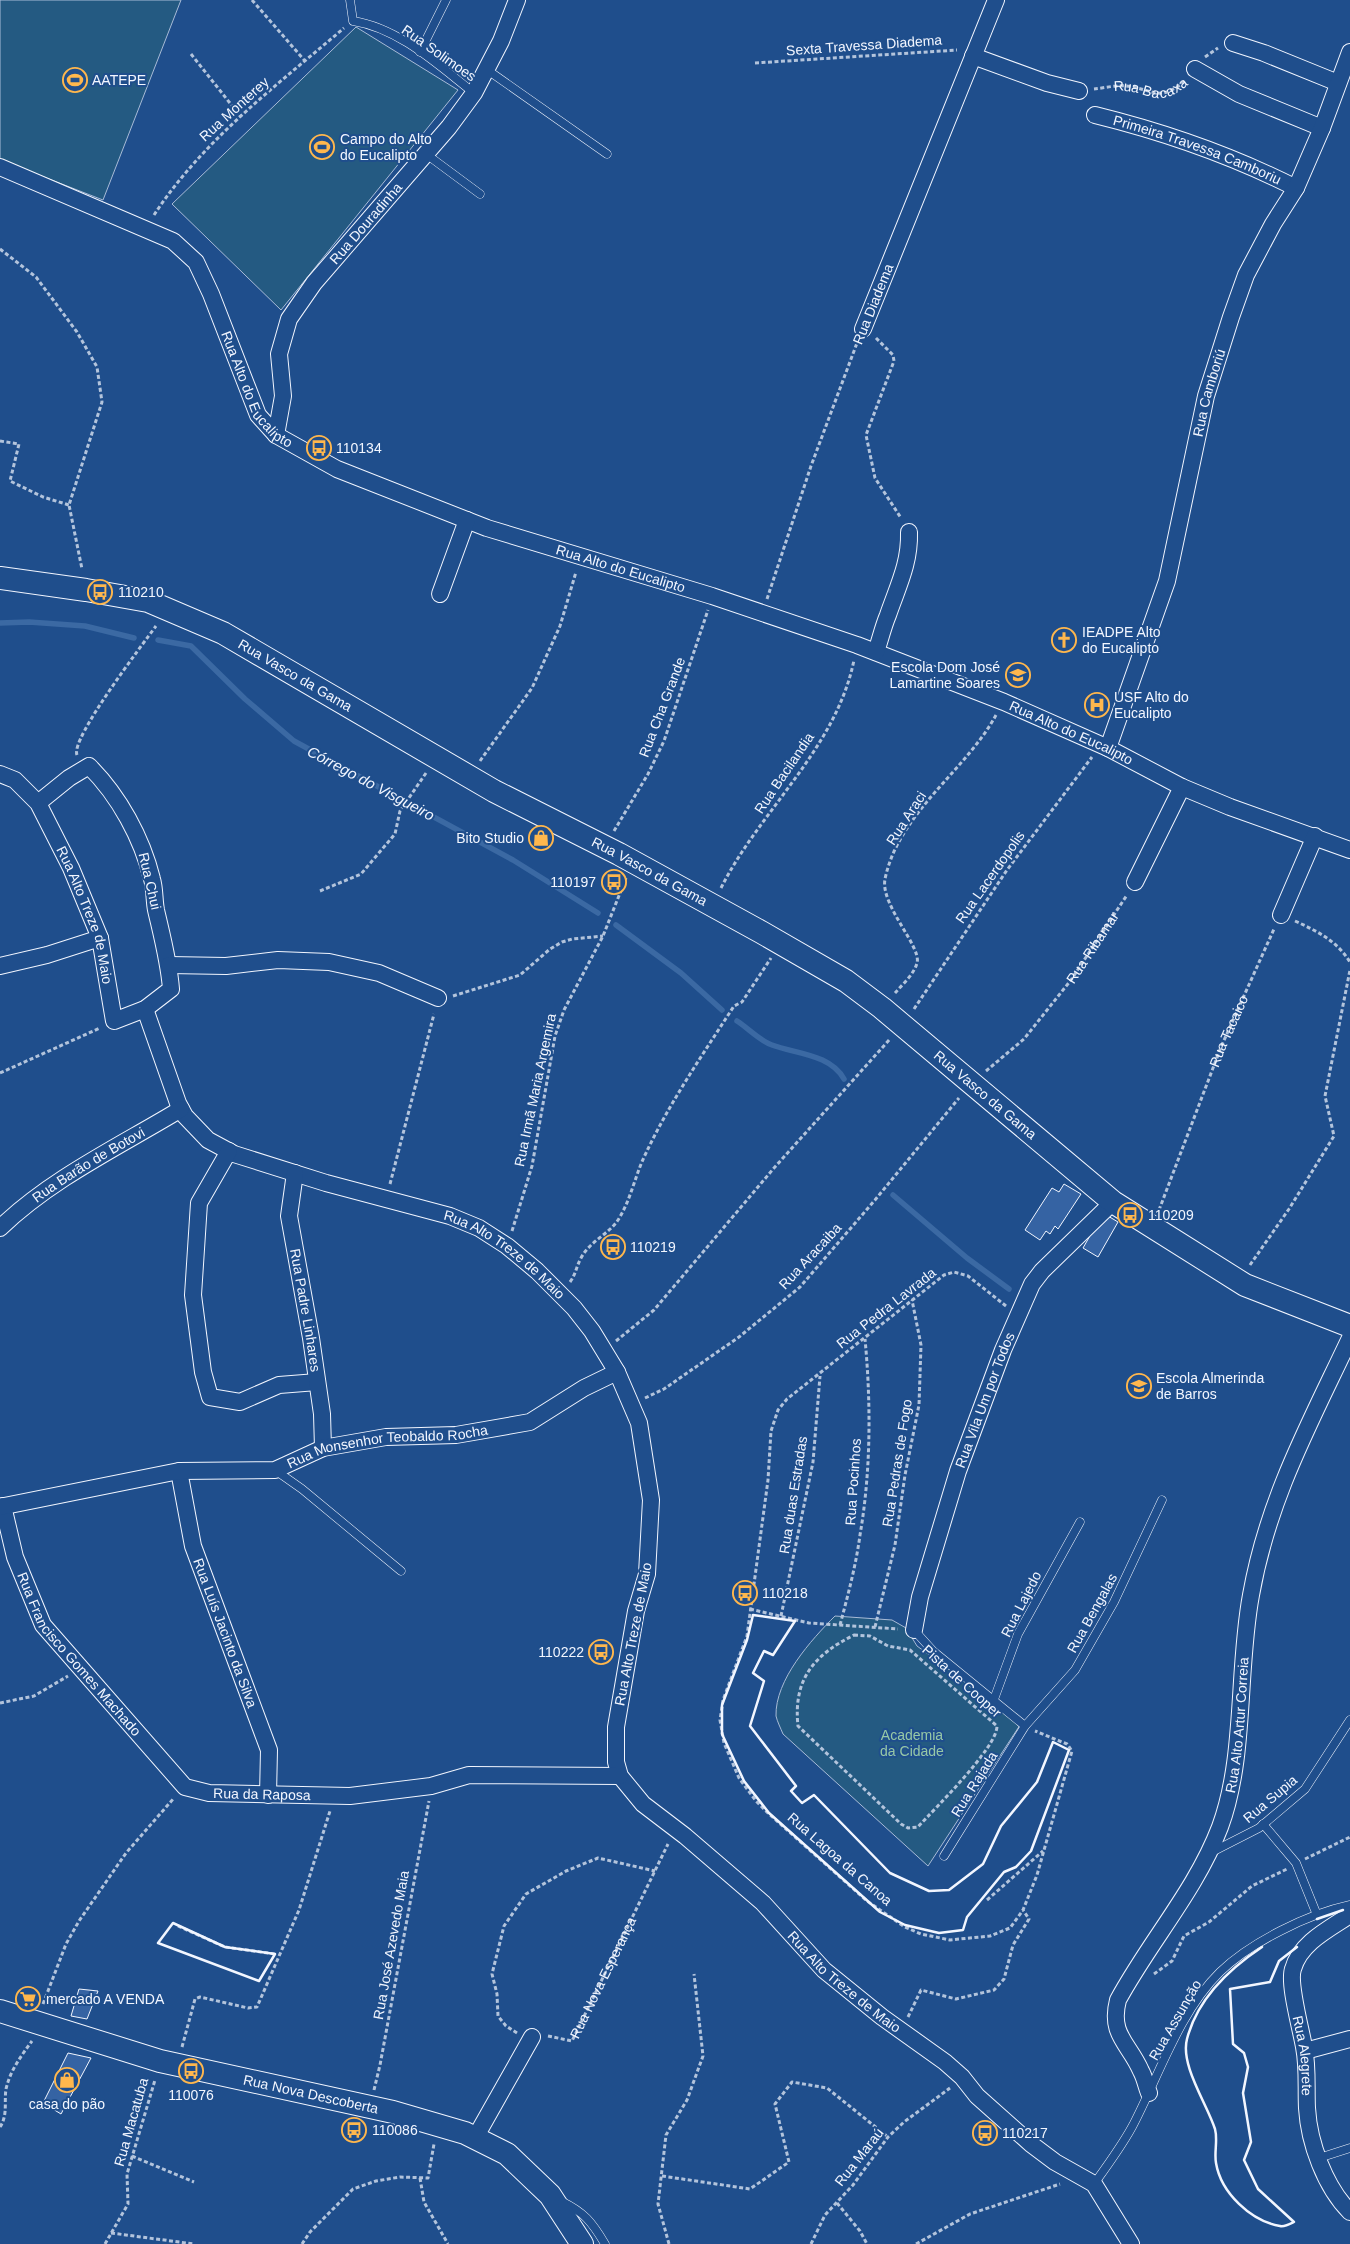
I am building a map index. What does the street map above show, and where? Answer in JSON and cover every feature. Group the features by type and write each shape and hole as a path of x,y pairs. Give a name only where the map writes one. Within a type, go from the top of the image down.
{"main road":[{"name":"Rua Vasco da Gama","path":"0,578 148,601 223,633 436,758 606,847 846,981 903,1025 970,1084 1113,1202 1238,1281 1350,1326"},
{"name":"Rua Nova Descoberta","path":"0,2011 169,2063 369,2107 438,2125 475,2138 507,2154 550,2196 582,2244"}],"street":[{"name":"Rua Douradinha","path":"276,435 283,396 281,340 289,320 314,283 426,154 474,92 501,41 517,0"},
{"name":"Rua Diadema","path":"863,329 996,0"},
{"path":"1233,43 1264,53 1338,83"},
{"name":"Rua Camboriú","path":"1103,746 1167,580 1206,396 1231,317 1246,275 1273,224 1296,188 1322,128 1350,52"},
{"path":"974,53 1047,83 1079,91"},
{"path":"1195,69 1239,94 1322,128"},
{"name":"Primeira Travessa Camboriu","path":"1095,115 1191,144 1243,164 1296,188"},
{"name":"Rua Alto do Eucalipto","path":"0,167 173,241 196,262 211,294 258,415 276,435 337,469 467,520 580,558 712,596 876,652 1004,702 1103,746 1182,787 1230,807 1350,850"},
{"path":"440,594 467,520"},
{"path":"876,652 904,574 910,549 909,532"},
{"path":"0,774 15,780 38,803 69,778 89,766"},
{"name":"Rua Chui","path":"89,766 109,789 144,851 153,881 156,909 169,965 171,990 145,1009 120,1019"},
{"path":"1135,882 1182,787"},
{"name":"Rua Alto Treze de Maio","path":"38,803 71,868 100,938 120,1019"},
{"path":"1281,915 1315,836"},
{"path":"0,966 47,955 100,938"},
{"path":"169,965 226,966 278,960 329,962 379,973 438,998"},
{"name":"Rua Alto Treze de Maio","path":"145,1009 181,1109 208,1140 228,1151 295,1173 386,1200 450,1216 479,1228 507,1246 560,1294 592,1331 617,1372 639,1423 651,1500 647,1574 636,1611 616,1727 616,1762 620,1776 643,1804 676,1829 763,1903 824,1970 882,2017 962,2077 977,2096 1031,2144 1055,2162 1088,2181 1130,2244"},
{"name":"Rua Barão de Botovi","path":"0,1228 17,1211 52,1186 181,1109"},
{"path":"228,1151 199,1204 193,1295 203,1372 210,1397 240,1402 279,1385 317,1382"},
{"name":"Rua Padre Linhares","path":"295,1173 288,1216 322,1414 323,1448"},
{"name":"Rua Vila Um por Todos","path":"914,1630 920,1597 958,1471 1017,1317 1032,1284 1042,1271 1113,1202"},
{"name":"Rua Alto Artur Correia","path":"1149,2093 1141,2070 1124,2045 1116,2026 1114,2013 1121,1994 1170,1919 1206,1856 1220,1827 1231,1780 1250,1597 1267,1525 1299,1443 1350,1338"},
{"name":"Rua Monsenhor Teobaldo Rocha","path":"2,1507 179,1471 275,1470 323,1448 386,1437 456,1435 530,1422 584,1388 617,1372"},
{"name":"Rua Luís Jacinto da Silva","path":"179,1471 193,1546 269,1750 268,1795"},
{"name":"Rua Francisco Gomes Machado","path":"2,1507 15,1557 43,1625 185,1786"},
{"name":"Rua da Raposa","path":"185,1786 209,1794 350,1796 431,1786 469,1776 620,1776"},
{"name":"Rua Alegrete","path":"1350,1915 1312,1940 1293,1968 1291,1976 1305,2051 1308,2110 1314,2145 1328,2179 1342,2204 1350,2212"},
{"path":"1305,2051 1350,2039"},
{"path":"475,2138 531,2040"}],"lane":[{"path":"350,0 353,21"},
{"path":"420,52 446,0"},
{"name":"Rua Solimoes","path":"353,21 378,28 420,52 474,92"},
{"path":"486,69 607,154"},
{"path":"426,154 480,194"},
{"path":"275,1470 302,1489 401,1571"},
{"name":"Rua Bengalas","path":"1025,1726 1075,1670 1114,1602 1162,1500"},
{"name":"Rua Lajedo","path":"993,1702 1018,1634 1080,1522"},
{"path":"914,1630 933,1651 993,1702 1025,1726"},
{"name":"Rua Supia","path":"1206,1856 1263,1824 1305,1789 1350,1720"},
{"name":"Rua Rajada","path":"944,1856 1025,1726"},
{"path":"1263,1824 1296,1863 1317,1915"},
{"name":"Rua Assunção","path":"1088,2181 1131,2129 1195,2005 1219,1972 1269,1938 1317,1915 1350,1905"},
{"path":"1319,2158 1350,2148"},
{"path":"550,2196 574,2207 591,2221 605,2244"}],"path":[{"path":"252,0 305,61"},
{"name":"Rua Monterey","path":"145,229 172,187 197,158 241,116 353,21"},
{"name":"Rua Bacaxa","path":"1079,91 1126,86 1159,95 1178,87 1212,51 1233,43"},
{"name":"Sexta Travessa Diadema","path":"754,64 974,53"},
{"path":"192,54 241,116"},
{"path":"0,249 36,278 77,332 96,367 102,402 69,505 86,590"},
{"path":"863,329 883,342 893,355 892,369 866,435 875,478 909,532"},
{"name":"Rua Diadema","path":"763,613 811,466 863,329"},
{"path":"0,441 20,444 10,481 69,505"},
{"path":"471,777 494,739 532,688 560,626 580,558"},
{"name":"Rua Cha Grande","path":"606,847 664,741 671,716 687,679 712,596"},
{"path":"89,766 78,755 76,745 106,696 167,608"},
{"name":"Rua Bacilandia","path":"712,906 735,860 785,795 818,744 853,667 857,645"},
{"name":"Rua Araci","path":"882,1008 910,976 918,961 917,954 898,922 886,891 885,880 894,857 903,836 922,810 980,741 1004,702"},
{"name":"Rua Lacerdopolis","path":"603,1350 654,1310 774,1168 903,1025 1007,870 1103,746"},
{"path":"320,891 361,874 395,834 400,811 436,758"},
{"name":"Rua Irmã Maria Argemira","path":"507,1246 532,1166 555,1036 564,1010 603,936 632,862"},
{"name":"Rua Ribamar","path":"970,1084 1024,1039 1076,974 1121,908 1135,882"},
{"path":"1281,915 1328,937 1344,952 1350,962"},
{"name":"Rua Tacaico","path":"1150,1227 1178,1165 1221,1047 1281,915"},
{"path":"386,1200 438,998 488,987 520,975 550,949 562,942 572,939 603,936"},
{"path":"560,1294 575,1275 580,1258 596,1238 617,1222 636,1181 645,1155 667,1114 734,1006 742,1002 781,943"},
{"path":"1238,1281 1289,1209 1334,1136 1325,1096 1350,970"},
{"path":"0,1073 120,1019"},
{"name":"Rua Aracaiba","path":"631,1405 664,1389 716,1353 800,1287 875,1200 970,1084"},
{"name":"Rua Pedra Lavrada","path":"795,1393 944,1276 960,1272 985,1288 1017,1317"},
{"name":"Rua Pedras de Fogo","path":"875,1627 895,1545 905,1475 919,1405 921,1345 912,1300"},
{"name":"Rua Pocinhos","path":"840,1625 861,1534 866,1473 869,1388 865,1339"},
{"name":"Rua duas Estradas","path":"782,1616 813,1462 820,1375"},
{"name":"Rua Lagoa da Canoa","path":"795,1393 778,1410 771,1431 768,1480 747,1636 723,1700 720,1720 720,1733 739,1778 756,1802 867,1901 905,1928 921,1934 950,1940 977,1939 1010,1928 1023,1910 1044,1850 1072,1751 1067,1744 1025,1726"},
{"path":"750,1608 809,1623 914,1630"},
{"name":"Pista de Cooper","path":"854,1635 870,1636 888,1646 910,1650 997,1726 997,1733 985,1752 918,1827 908,1828 901,1824 798,1726 796,1706 804,1682 815,1660 831,1647 854,1635"},
{"path":"0,1703 34,1696 80,1669"},
{"path":"0,2127 3,2122 6,2090 13,2068 41,2024 66,1944 79,1921 126,1852 185,1786"},
{"name":"Rua José Azevedo Maia","path":"369,2107 380,2065 431,1786"},
{"name":"Rua Macatuba","path":"105,2244 128,2204 126,2174 195,1999 200,1997 248,2008 256,2007 300,1910 335,1796"},
{"name":"Rua Nova Esperança","path":"531,2040 551,2036 572,2041 676,1829"},
{"path":"1150,1977 1172,1961 1184,1936 1209,1922 1252,1886 1350,1837"},
{"path":"987,1900 1044,1850"},
{"path":"531,2040 506,2026 498,2016 498,1994 492,1974 504,1926 526,1894 566,1871 598,1858 654,1871"},
{"path":"905,2022 921,1990 956,1998 994,1990 1004,1979 1013,1945 1029,1919 1023,1910"},
{"path":"178,1926 225,1946 275,1954"},
{"path":"669,2244 658,2204 666,2135 687,2100 703,2056 694,1974"},
{"name":"Rua Maraú","path":"811,2244 825,2215 854,2186 888,2137 962,2077"},
{"path":"662,2176 750,2189 781,2168 788,2162 775,2104 792,2082 827,2088 888,2137"},
{"path":"302,2244 310,2232 353,2189 376,2181 400,2176 428,2178 438,2125"},
{"path":"132,2156 194,2182"},
{"path":"420,2178 424,2202 448,2244"},
{"path":"916,2244 970,2214 1029,2193 1088,2181"},
{"path":"837,2203 860,2231 867,2244"},
{"path":"111,2233 194,2244"}],"green space":[{"name":"AATEPE","path":"0,0 181,0 103,200 0,160"},
{"name":"Campo do Alto do Eucalipto","path":"356,27 458,90 281,310 172,204"},
{"name":"Academia da Cidade","path":"835,1616 892,1620 906,1628 917,1646 1022,1722 928,1866 783,1734 777,1720 777,1702 788,1675 796,1661"}],"building":[{"path":"1064,1184 1081,1194 1058,1229 1055,1226 1050,1234 1046,1231 1040,1240 1025,1230 1052,1188 1059,1192"},
{"path":"1103,1213 1118,1222 1098,1257 1083,1248"},
{"path":"79,1989 98,1991 87,2019 71,2016"},
{"name":"mercado A VENDA","path":"21,1992 38,1994 31,2007 19,2003"},
{"name":"casa do pão","path":"68,2053 91,2058 61,2114 43,2103"}],"waterway":[{"name":"Córrego do Visgueiro","path":"0,623 29,622 85,626 134,638"},
{"name":"Córrego do Visgueiro","path":"158,640 191,646 245,699 294,741 513,860 598,913"},
{"name":"Córrego do Visgueiro","path":"616,925 681,973 722,1010"},
{"name":"Córrego do Visgueiro","path":"737,1021 768,1043 812,1056 830,1064 844,1079"},
{"name":"Córrego do Visgueiro","path":"893,1195 967,1258 1009,1289"}],"wall":[{"path":"753,1615 795,1621 773,1655 764,1651 753,1673 764,1681 750,1726 796,1786 791,1791 802,1803 814,1795 890,1873 929,1891 949,1890 983,1864 1001,1826 1037,1782 1053,1742 1069,1750 1031,1851 1016,1867 1004,1872 967,1917 963,1930 939,1933 905,1925 880,1912 769,1813 744,1781 722,1734 722,1705 747,1640 753,1615"},
{"path":"1317,1919 1343,1910"},
{"path":"173,1923 225,1947 275,1954 259,1981 158,1943 173,1923"},
{"path":"1262,1947 1226,1975 1206,1999 1192,2025 1186,2049 1187,2061 1195,2084 1215,2129 1216,2163 1224,2185 1248,2212 1269,2223 1282,2226 1294,2222 1258,2189 1244,2160 1251,2142 1243,2093 1248,2067 1244,2053 1233,2044 1230,1989 1270,1982 1279,1961 1297,1947"}],"place":[{"name":"AATEPE","path":"75,80"},
{"name":"Campo do Alto do Eucalipto","path":"322,147"},
{"name":"110134","path":"319,448"},
{"name":"110210","path":"100,592"},
{"name":"IEADPE Alto do Eucalipto","path":"1064,640"},
{"name":"Escola Dom José Lamartine Soares","path":"1018,675"},
{"name":"USF Alto do Eucalipto","path":"1097,705"},
{"name":"Bito Studio","path":"541,838"},
{"name":"110197","path":"614,882"},
{"name":"110209","path":"1130,1215"},
{"name":"110219","path":"613,1247"},
{"name":"Escola Almerinda de Barros","path":"1139,1386"},
{"name":"110218","path":"745,1593"},
{"name":"110222","path":"601,1652"},
{"name":"mercado A VENDA","path":"28,1999"},
{"name":"110076","path":"191,2071"},
{"name":"casa do pão","path":"67,2080"},
{"name":"110086","path":"354,2130"},
{"name":"110217","path":"985,2133"}]}
